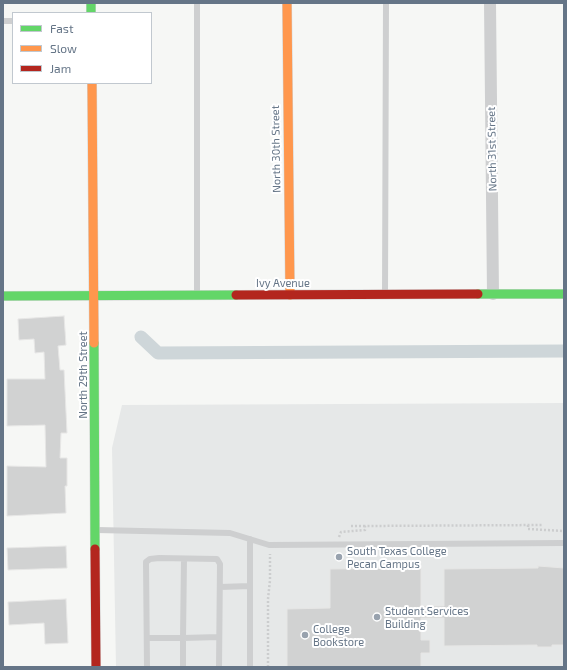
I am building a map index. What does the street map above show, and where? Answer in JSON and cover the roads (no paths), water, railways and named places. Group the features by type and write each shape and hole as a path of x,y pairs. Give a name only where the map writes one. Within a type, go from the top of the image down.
{"street":[{"name":"North 30th Street","path":"287,3 290,295"},
{"name":"North 31st Street","path":"490,3 493,294"},
{"name":"North 29th Street","path":"92,84 96,667"},
{"name":"Ivy Avenue","path":"3,296 564,294"}],"lane":[{"path":"197,295 198,3"},
{"path":"385,294 386,3"},
{"path":"95,530 230,533 269,545 564,544"},
{"path":"250,539 250,667"},
{"path":"147,667 146,562 159,558 217,559 220,564 219,667"},
{"path":"183,667 184,559"},
{"path":"220,587 250,586"},
{"path":"147,638 219,637"}],"waterway":[{"path":"141,337 158,353 564,351"}],"place":[{"name":"South Texas College Pecan Campus","path":"339,557"},
{"name":"Student Services Building","path":"377,617"},
{"name":"College Bookstore","path":"305,635"}]}
